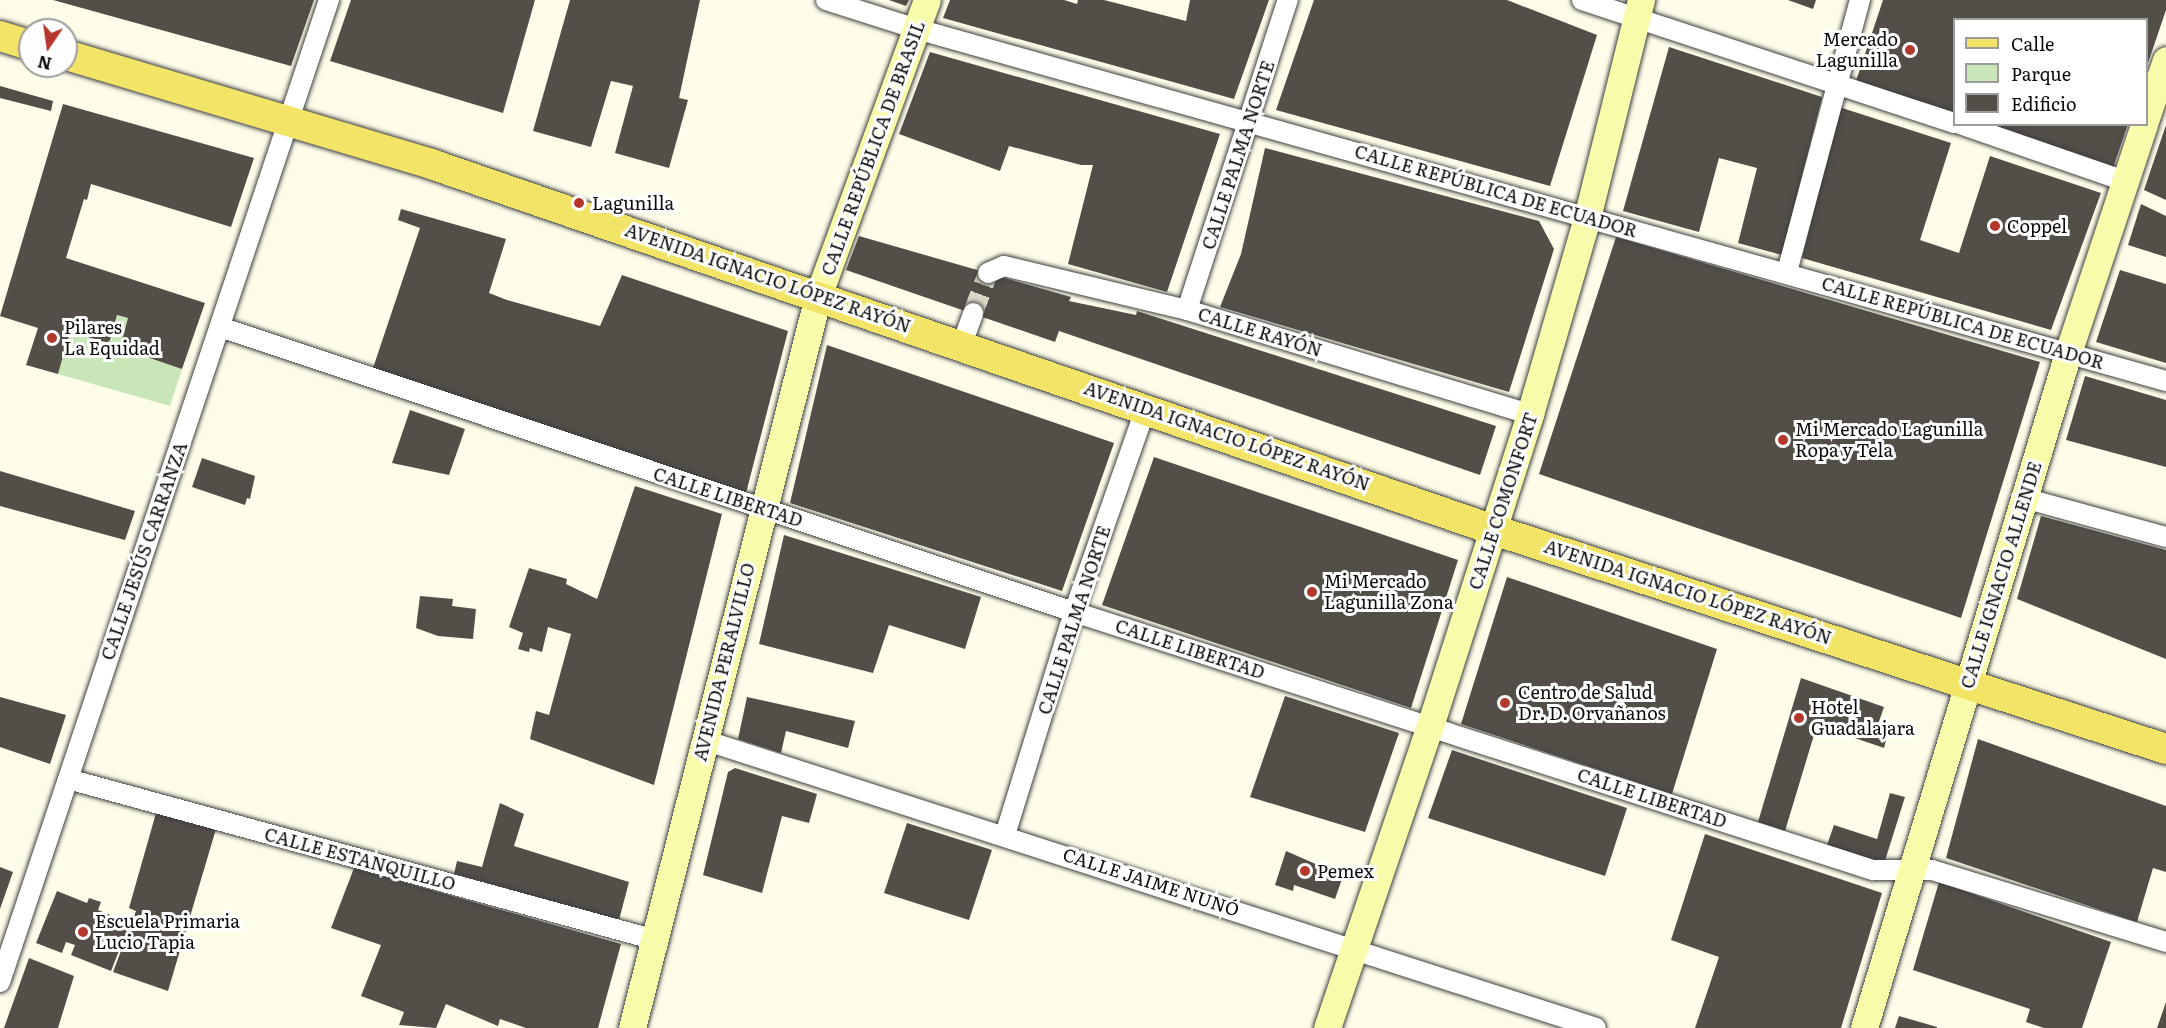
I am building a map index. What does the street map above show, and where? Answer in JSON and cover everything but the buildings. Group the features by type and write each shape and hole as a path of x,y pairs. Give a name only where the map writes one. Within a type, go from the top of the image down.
{"main road":[{"path":"0,36 18,41"},
{"name":"AVENIDA IGNACIO LÓPEZ RAYÓN","path":"78,58 431,164 1146,407 1494,530 2166,749"}],"street":[{"name":"CALLE JESÚS CARRANZA","path":"0,982 7,939 68,779 329,0"},
{"name":"CALLE REPÚBLICA DE ECUADOR","path":"826,0 917,29 1250,120 1587,218 1786,272 2166,381"},
{"name":"CALLE REPÚBLICA DE BRASIL","path":"818,296 927,0"},
{"name":"CALLE PALMA NORTE","path":"1187,310 1288,0"},
{"path":"1582,0 1639,10 1836,83 1953,123"},
{"path":"1786,272 1860,0"},
{"name":"CALLE COMONFORT","path":"1327,1028 1430,726 1530,414 1587,218 1639,10"},
{"path":"2148,112 2166,60"},
{"path":"1966,126 2126,181"},
{"name":"CALLE IGNACIO ALLENDE","path":"1864,1028 2068,353 2143,126"},
{"name":"CALLE RAYÓN","path":"988,273 1004,266 1187,310 1530,414"},
{"name":"AVENIDA PERALVILLO","path":"632,1028 652,939 818,296"},
{"path":"962,344 973,314"},
{"name":"CALLE LIBERTAD","path":"220,327 1074,612 1873,870 1932,870 2166,942"},
{"name":"CALLE PALMA NORTE","path":"1005,835 1074,612 1146,407"},
{"path":"2024,498 2166,537"},
{"name":"CALLE JAIME NUNÓ","path":"704,740 1005,835 1354,951 1596,1028"},
{"name":"CALLE ESTANQUILLO","path":"68,779 652,939"}],"green space":[{"path":"117,315 128,318 121,349 182,369 170,406 58,374 70,332 109,343"}],"tunnel":[{"path":"973,313 988,273"}],"place":[{"name":"Mercado Lagunilla","path":"1910,50"},
{"name":"Lagunilla","path":"579,203"},
{"name":"Coppel","path":"1995,226"},
{"name":"Pilares La Equidad","path":"52,338"},
{"name":"Mi Mercado Lagunilla Ropa y Tela","path":"1783,440"},
{"name":"Mi Mercado Lagunilla Zona","path":"1312,592"},
{"name":"Centro de Salud Dr. D. Orvañanos","path":"1505,703"},
{"name":"Hotel Guadalajara","path":"1799,718"},
{"name":"Pemex","path":"1305,871"},
{"name":"Escuela Primaria Lucio Tapia","path":"83,932"}]}
